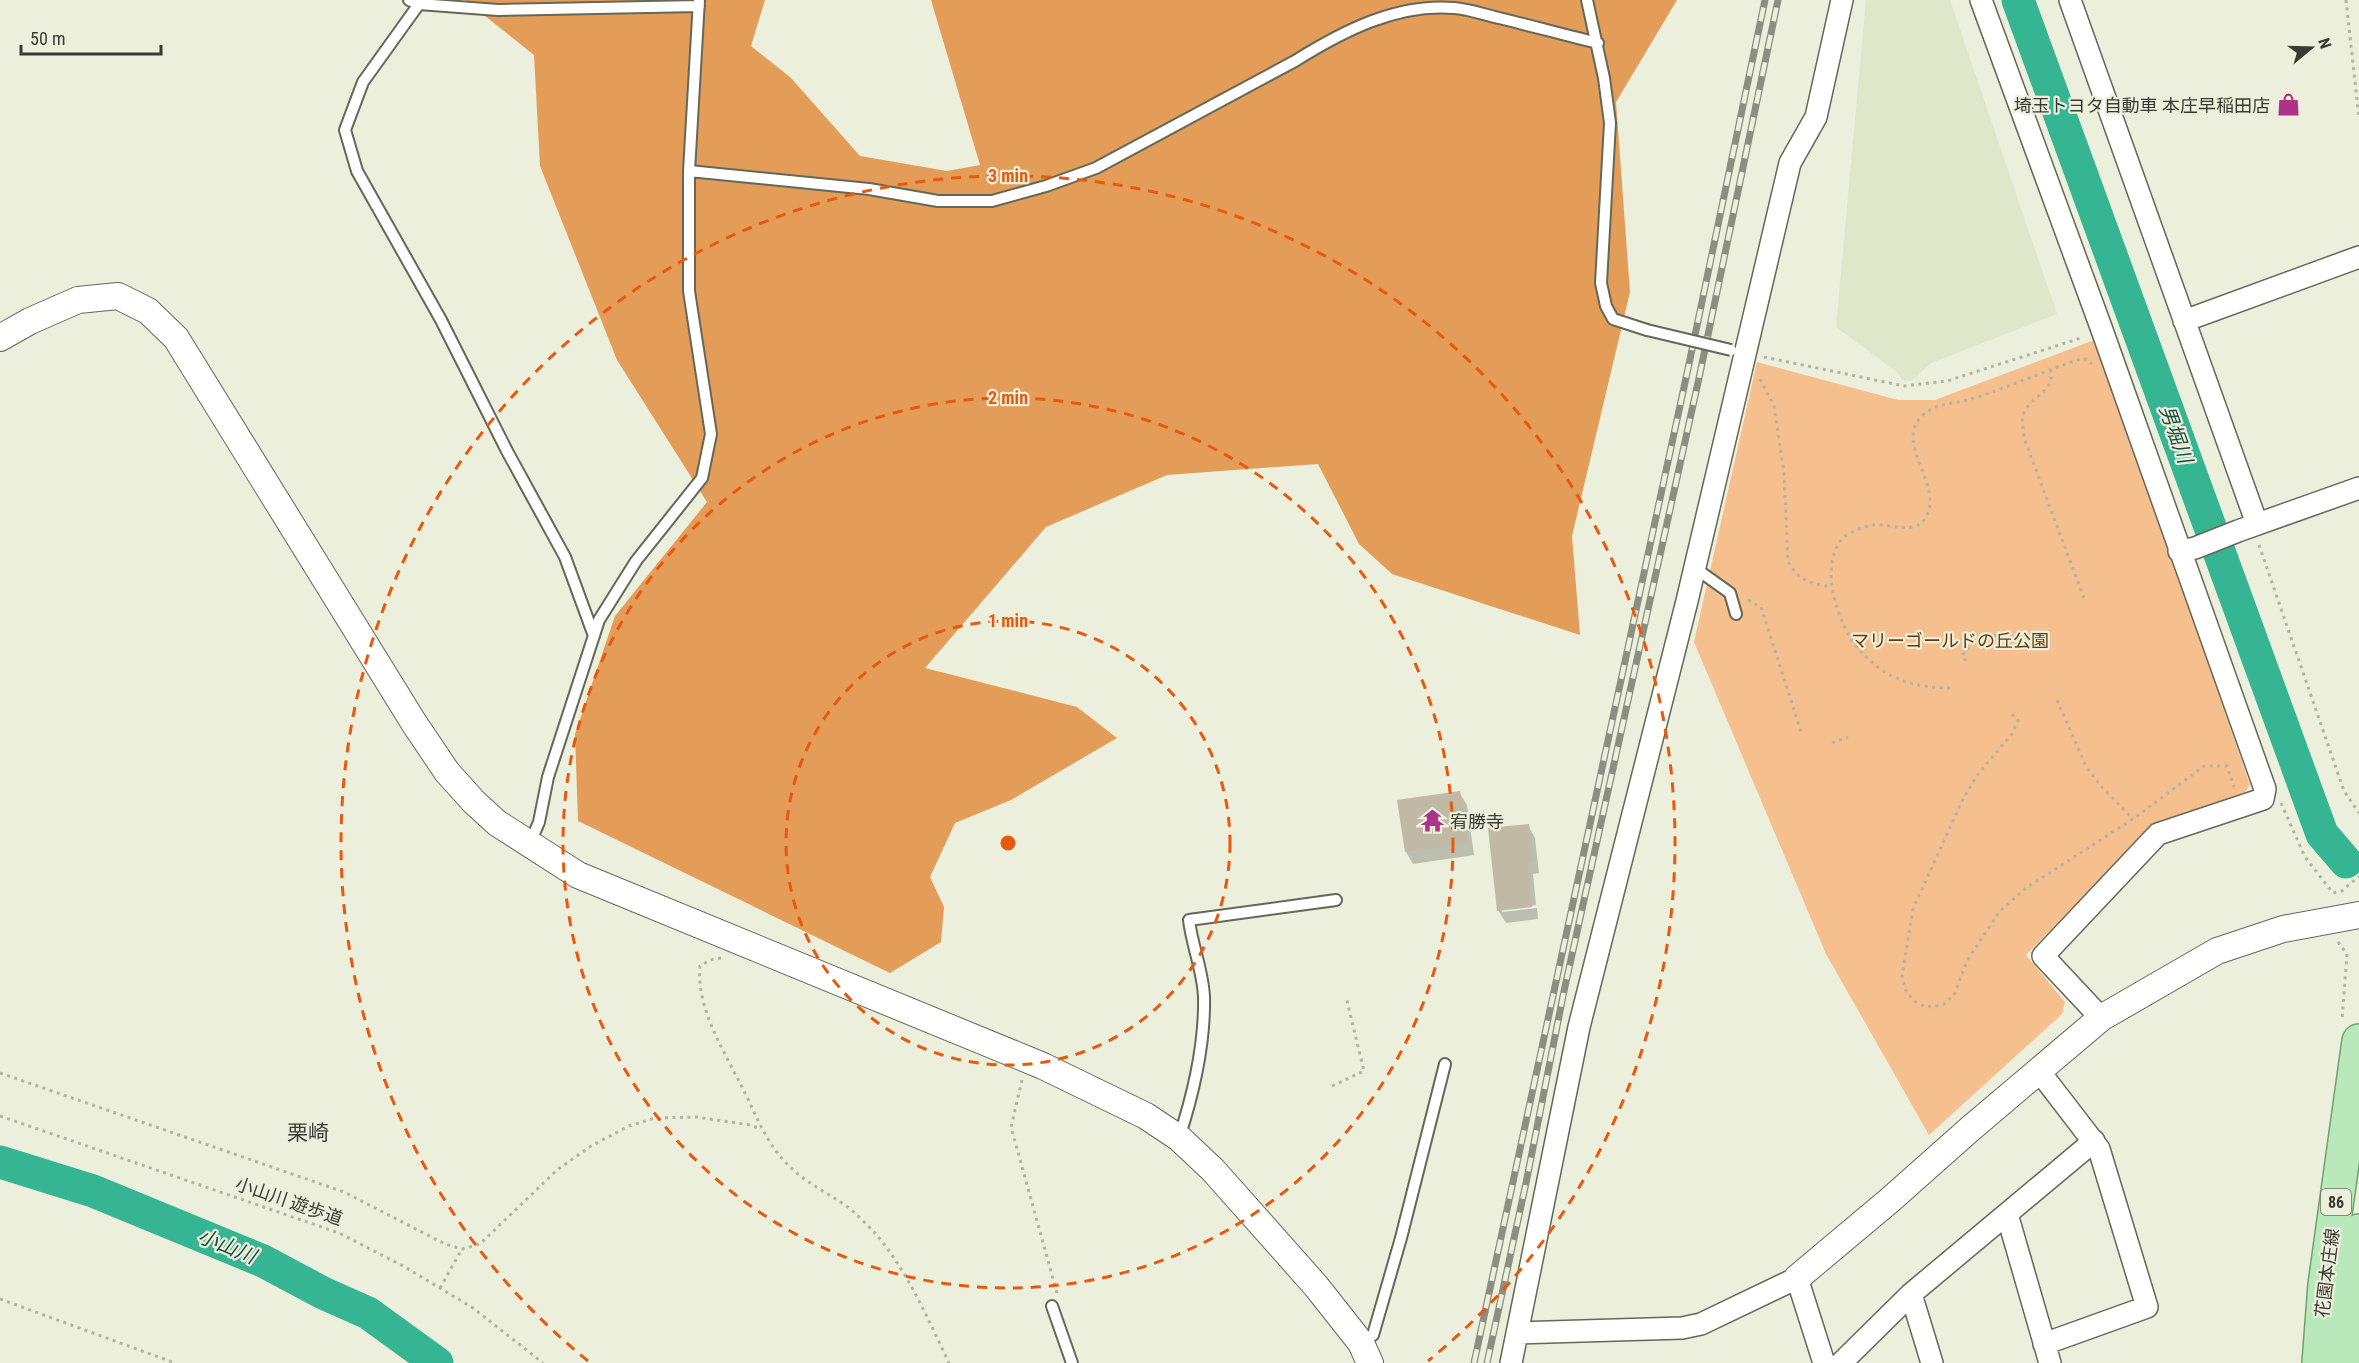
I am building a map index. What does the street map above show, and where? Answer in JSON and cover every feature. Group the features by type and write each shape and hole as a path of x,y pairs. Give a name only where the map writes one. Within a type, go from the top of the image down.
{"main road":[{"name":"花園本庄線","path":"2319,1363 2325,1285 2359,1041"},
{"name":"花園本庄線","path":"2343,1363 2359,1231"}],"street":[{"path":"1511,1363 1580,1027 1695,568 1740,356 1790,163 1816,117 1842,0"},
{"path":"1981,0 2102,330 2187,550 2265,789 2263,799 2158,834 2043,956 2101,1018"},
{"path":"2070,0 2184,321 2249,527"},
{"path":"2184,321 2359,258"},
{"path":"0,338 30,321 78,300 118,296 148,310 176,338 414,723 447,772 497,823 578,875 1027,1059 1146,1116 1179,1138 1213,1170 1316,1286 1366,1353"},
{"path":"2187,550 2359,488"},
{"path":"1518,1333 1682,1328 1701,1324 1797,1278 2101,1018 2217,951 2283,929 2359,915"},
{"path":"2007,1214 2047,1353 2147,1307 2099,1149 2039,1071"},
{"path":"1842,1363 1911,1294 2094,1141"},
{"path":"1797,1278 1824,1363"},
{"path":"1911,1294 1932,1363"}],"lane":[{"path":"1587,0 1598,43 1610,123 1601,283 1606,306 1613,319 1740,356"},
{"path":"529,845 539,822 548,777 594,636 599,620 636,561 702,478 705,467 711,434 689,291 689,171 699,3 498,9 414,2 363,82 345,130 357,171 441,320 507,451 565,557 594,636"},
{"path":"689,171 869,189 939,201 992,201 1046,186 1096,168 1295,61 1327,41 1363,24 1395,13 1429,8 1456,8 1598,43"},
{"path":"1695,568 1730,593 1736,614"},
{"path":"1179,1138 1197,1063 1204,996 1189,920 1336,900"},
{"path":"1366,1353 1401,1238 1445,1064"},
{"path":"1052,1306 1072,1363"}],"path":[{"path":"2346,0 2359,118"},
{"path":"1740,356 1904,386 1947,381 2102,330"},
{"path":"1740,356 1758,375 1774,406 1784,473 1788,562 1796,574 1807,583 1832,587"},
{"path":"1950,688 1934,688 1904,681 1892,676 1862,653 1842,622 1832,587 1834,553 1845,537 1873,525 1904,528 1916,526 1927,518 1931,504 1929,486 1915,451 1912,435 1921,417 1939,405 1967,400 2085,358 2091,363 2095,373"},
{"path":"2050,369 2052,378 2048,388 2033,400 2023,416 2024,438 2084,598"},
{"path":"2249,527 2344,791 2359,813"},
{"path":"1746,599 1761,607 1802,735"},
{"path":"1966,662 1962,656 1968,646 1993,634 2013,634"},
{"path":"2057,700 2086,766 2099,784 2133,819"},
{"path":"2012,714 2018,721 2012,734 1978,774 1963,799 1913,909 1902,976 1906,991 1914,1001 1933,1007 1944,1004 1954,995 1967,961 1999,912 2026,888 2133,819 2204,766 2227,766 2241,806"},
{"path":"1832,743 1848,737"},
{"path":"2281,801 2305,858 2333,893 2342,891 2359,876"},
{"path":"2338,942 2347,954"},
{"path":"747,946 736,956 710,960 700,966 699,981 714,1031 761,1130 774,1150 790,1167 814,1187 847,1206 875,1234 900,1269 949,1363"},
{"path":"1332,1086 1364,1071 1346,997"},
{"path":"1027,1059 1011,1127 1058,1291 1052,1306"},
{"path":"0,1073 344,1192 445,1244 462,1249 480,1244 557,1170 591,1146 629,1126 655,1118 696,1117 750,1125 761,1130"},
{"name":"小山川 遊歩道","path":"0,1116 339,1233 473,1308 543,1363"},
{"path":"440,1288 462,1249"},
{"path":"0,1299 175,1363"}],"shaded area":[{"path":"465,0 765,0 751,46 791,78 860,156 947,171 980,165 931,0 1677,0 1616,102 1630,292 1572,536 1580,635 1392,574 1359,544 1318,464 1167,475 1046,527 925,668 1077,707 1117,738 1011,800 955,823 930,877 944,907 941,942 890,973 578,821 575,734 615,616 707,502 617,360 540,166 534,55"},
{"path":"1866,0 1950,0 2057,314 1931,363 1912,381 1902,380 1897,372 1836,327"}],"green space":[{"name":"マリーゴールドの丘公園","path":"2097,339 2250,785 2245,792 2153,825 2026,955 2065,1002 2062,1014 1929,1135 1826,954 1694,642 1757,362 1898,400 1935,400"}],"building":[{"name":"宥勝寺","path":"1460,791 1468,843 1405,852 1397,800"},
{"path":"1529,824 1533,861 1527,862 1532,907 1497,911 1488,828"}],"waterway":[{"name":"男堀川","path":"2018,0 2322,834 2346,862"},
{"name":"小山川","path":"0,1162 93,1191 263,1261 323,1293 368,1313 437,1363"}],"railway":[{"path":"1474,1363 1765,0"},
{"path":"1487,1363 1564,991 1699,378 1778,0"}],"place":[{"name":"埼玉トヨタ自動車 本庄早稲田店","path":"2288,105"},
{"name":"宥勝寺","path":"1432,821"}],"district":[{"name":"栗崎","path":"308,1133"}]}
